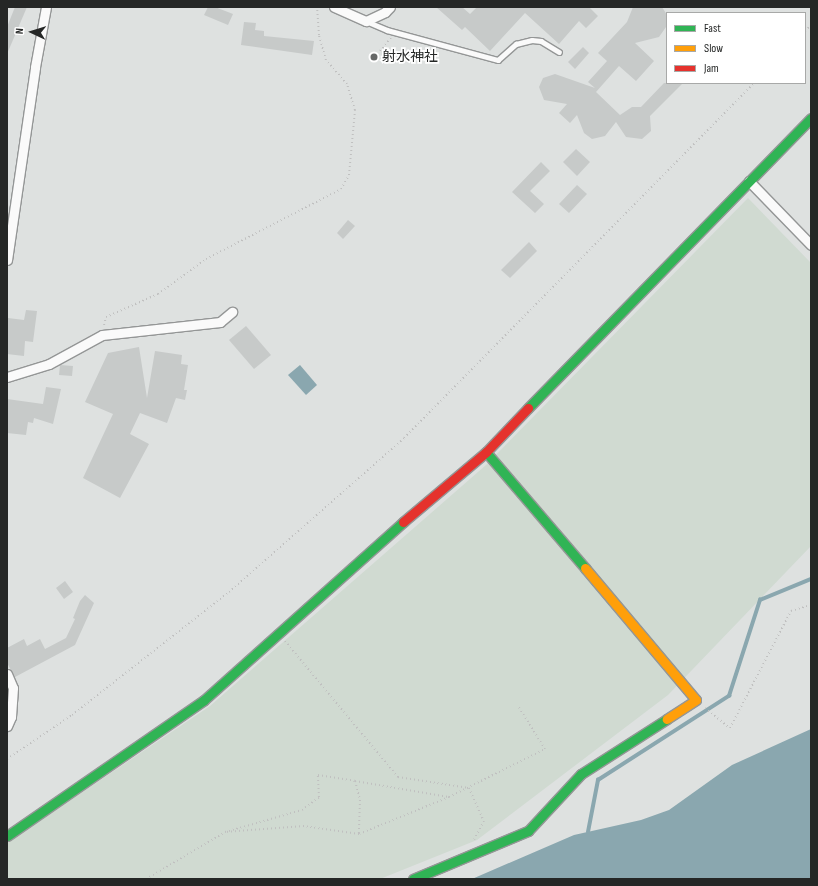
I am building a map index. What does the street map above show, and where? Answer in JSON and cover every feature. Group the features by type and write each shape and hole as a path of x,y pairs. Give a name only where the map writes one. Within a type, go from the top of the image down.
{"street":[{"path":"7,260 35,67 46,7"},
{"path":"334,7 366,21 385,12 390,7"},
{"path":"7,836 204,700 358,560 486,452 811,118"},
{"path":"749,181 811,245"},
{"path":"7,377 49,364 102,335 220,322 232,312"},
{"path":"412,879 528,831 581,774 696,700 486,452"},
{"path":"7,674 13,688 11,718 7,726"}],"lane":[{"path":"366,21 396,33 498,60 516,44 532,40 541,40 559,52"}],"path":[{"path":"102,335 106,317 158,294 206,258 341,189 350,175 355,110 347,84 326,60 319,35 317,7"},
{"path":"380,51 396,33"},
{"path":"7,759 72,716 229,592 404,438 753,84"},
{"path":"696,700 730,728 791,611 811,605"},
{"path":"278,632 398,777 469,788"},
{"path":"225,832 304,826 359,834 449,797 545,749 518,706"},
{"path":"146,879 225,832 302,810 319,797 318,775 449,797"},
{"path":"355,781 360,800 359,834"},
{"path":"465,857 484,821 469,788"}],"shaded area":[{"path":"748,198 811,263 811,546 668,695 477,840 380,879 7,879 7,843 210,706 486,465"}],"water":[{"path":"300,365 317,385 306,395 288,375"},
{"path":"811,729 811,879 472,879 574,835 641,820 669,810 732,765"}],"building":[{"path":"15,7 27,7 7,54 7,27"},
{"path":"208,7 215,7 233,14 228,25 204,15"},
{"path":"436,7 462,7 470,14 477,7 589,7 598,16 586,28 579,21 559,44 525,13 490,51 465,27 462,30"},
{"path":"633,7 662,7 666,13 666,27 659,37 635,43 654,61 636,81 619,66 596,92 620,115 632,107 641,107 664,83 682,84 650,116 651,131 642,139 626,137 616,122 605,136 592,139 584,133 577,115 570,123 559,113 567,104 544,100 539,87 543,78 555,74 595,88 588,82 607,61 598,53 627,22"},
{"path":"244,22 256,23 255,30 264,31 264,36 314,41 312,55 241,45"},
{"path":"583,47 589,53 575,69 568,62"},
{"path":"576,149 590,162 577,176 563,162"},
{"path":"541,162 550,171 530,191 544,204 535,213 512,192"},
{"path":"577,185 587,194 569,213 559,204"},
{"path":"348,220 355,226 343,239 337,233"},
{"path":"529,242 537,251 510,278 501,270"},
{"path":"26,310 37,311 33,342 25,341 24,356 7,354 8,318 24,320"},
{"path":"246,326 271,355 254,369 229,340"},
{"path":"139,347 147,398 155,351 182,355 181,364 188,365 184,390 187,390 185,400 176,398 167,423 140,413 130,434 149,444 120,498 83,478 113,414 85,402 108,353"},
{"path":"60,365 73,366 72,376 59,375"},
{"path":"46,387 61,389 53,424 34,418 33,423 28,422 26,435 7,433 7,399 43,404"},
{"path":"65,581 73,592 64,599 56,588"},
{"path":"85,595 94,603 75,645 15,677 7,663 7,648 24,639 27,646 40,639 45,649 66,638 75,619 73,618 80,601"}],"waterway":[{"path":"588,832 598,780 729,696 760,600 811,579"}],"traffic: fast":[{"path":"528,408 811,118"},
{"path":"486,452 585,568"},
{"path":"7,836 204,700 403,522"},
{"path":"413,879 528,831 581,774 667,719"}],"traffic: slow":[{"path":"585,568 696,700 667,719"}],"traffic: jam":[{"path":"403,522 486,452 528,408"}],"place":[{"name":"射水神社","path":"374,57"}]}
